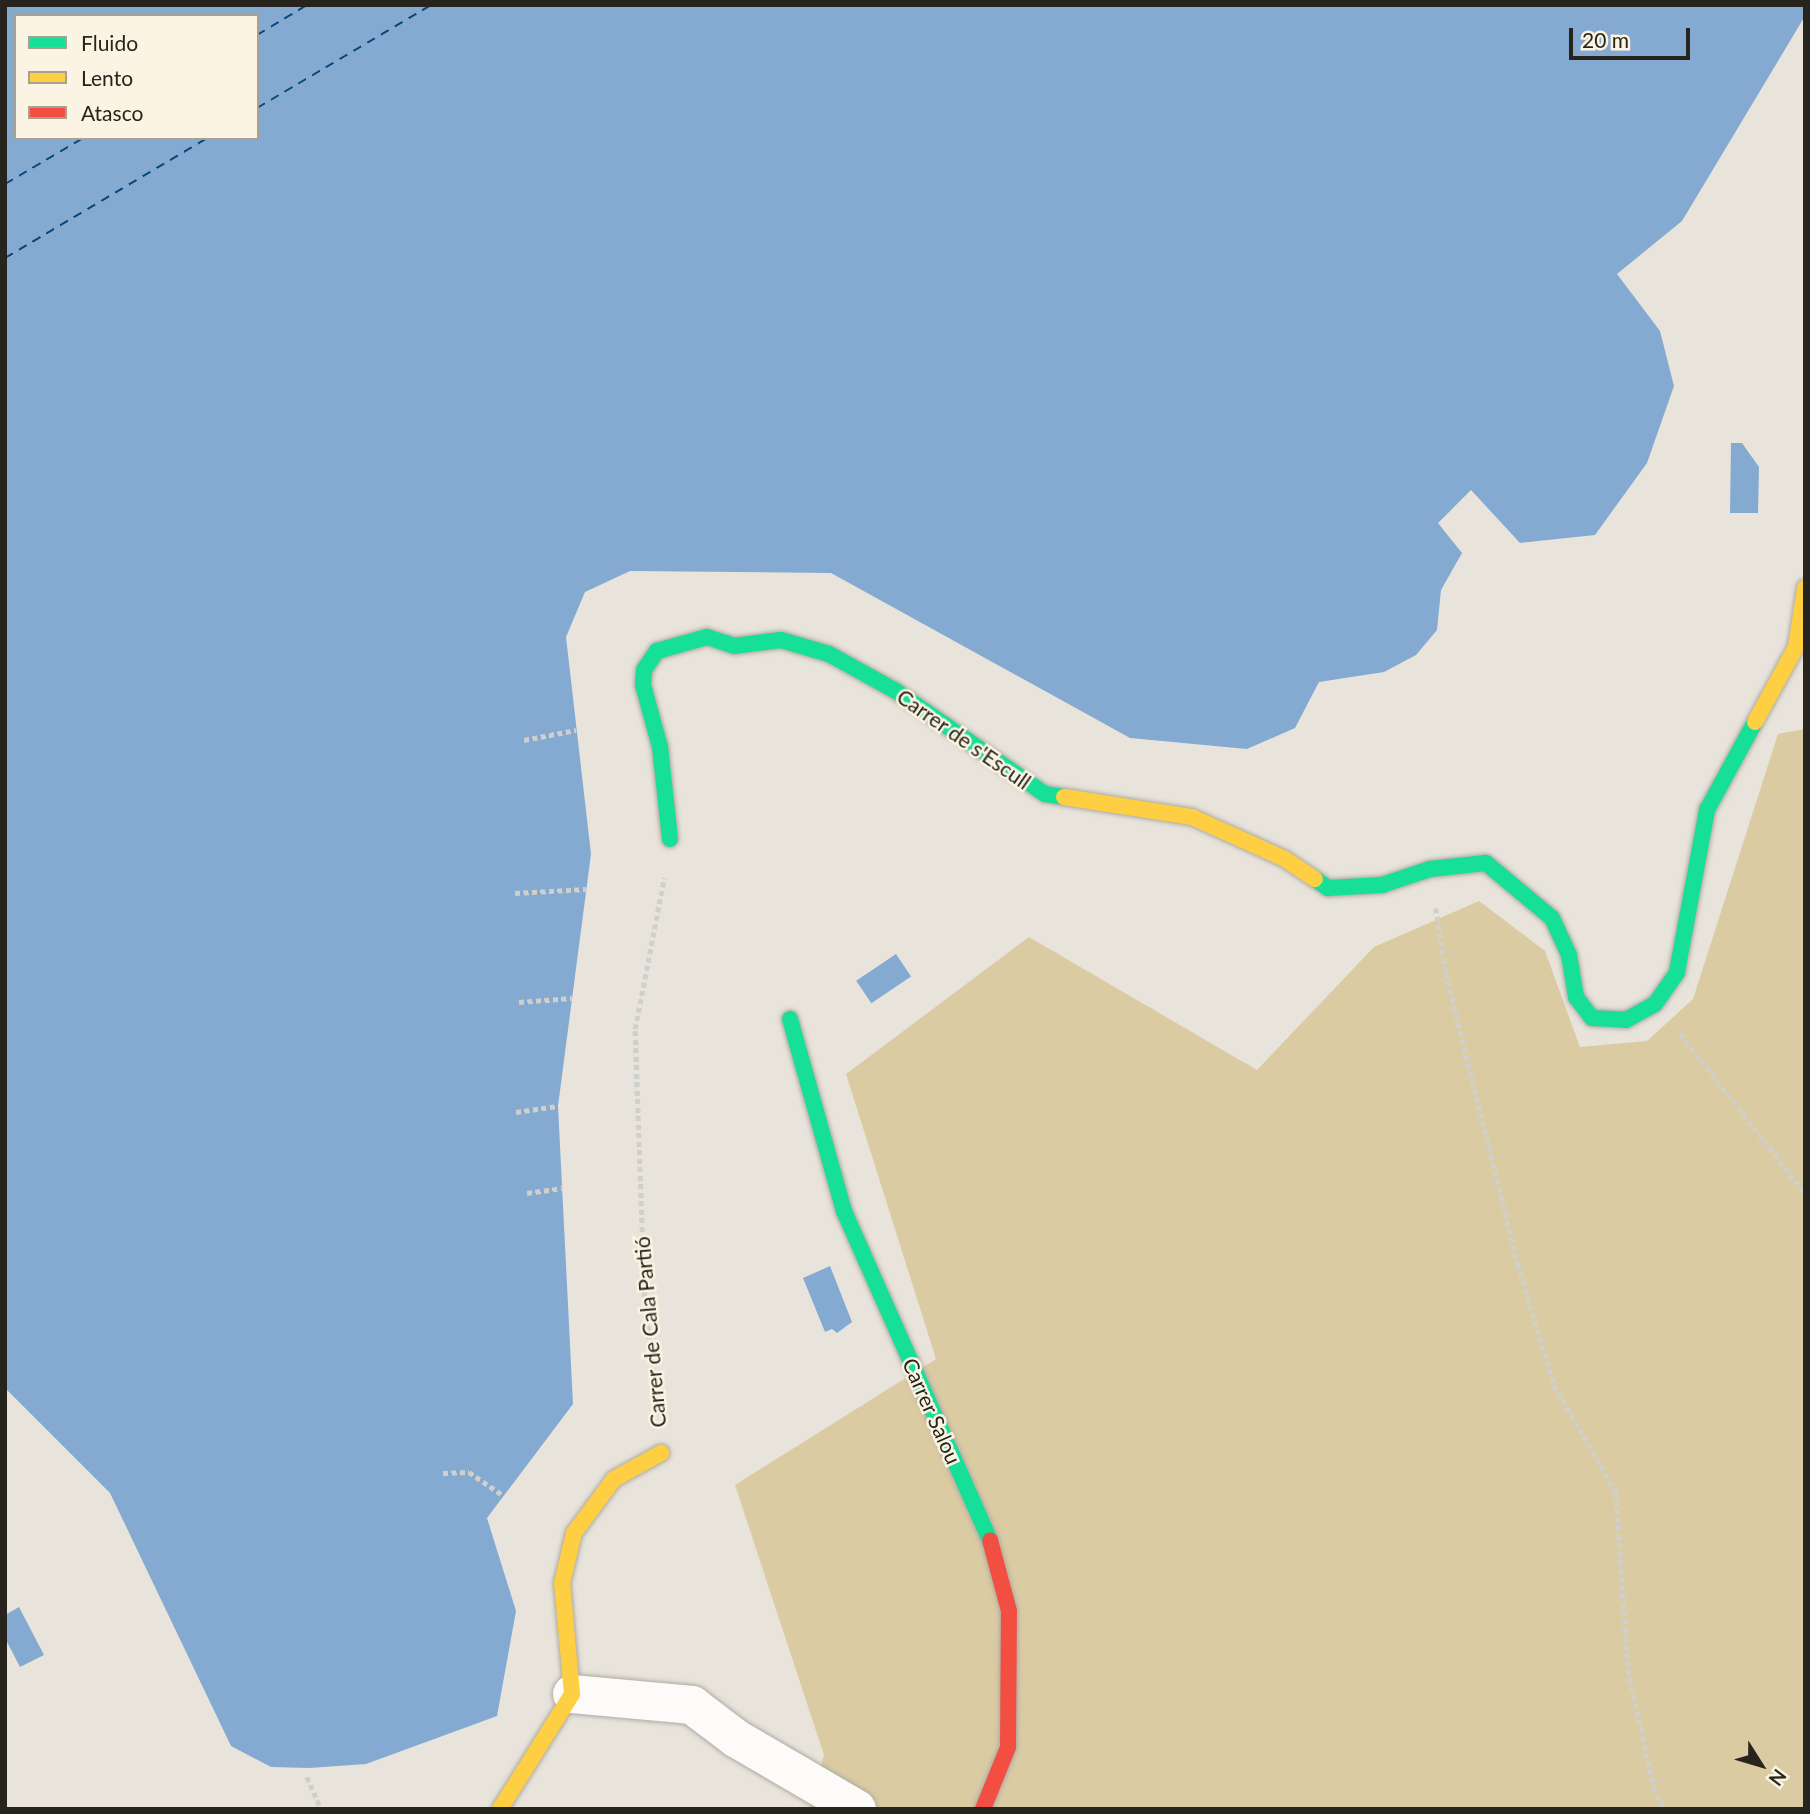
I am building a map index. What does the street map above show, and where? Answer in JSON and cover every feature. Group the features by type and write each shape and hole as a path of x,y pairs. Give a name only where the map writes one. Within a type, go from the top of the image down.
{"street":[{"path":"1655,1004 1677,972 1707,810 1796,647 1805,588"},
{"name":"Carrer de s'Escull","path":"670,839 660,747 643,685 644,670 657,651 707,636 734,646 781,640 829,654 896,691 1045,794 1192,817 1285,859 1328,888 1382,885 1430,869 1486,863 1518,886 1552,918 1569,955 1576,997 1592,1018 1626,1020 1655,1004"},
{"name":"Carrer Salou","path":"790,1019 818,1106 844,1211 992,1544 1009,1611 1008,1747 983,1809"},
{"name":"Carrer de Cala Partió","path":"572,1694 562,1583 573,1533 614,1479 662,1453"},
{"path":"501,1808 572,1694 692,1705 737,1739 857,1809"}],"path":[{"path":"524,740 576,730"},
{"name":"Carrer de Cala Partió","path":"662,1453 644,1291 635,1029 652,959 670,839"},
{"path":"1430,869 1446,972 1518,1264 1555,1385 1616,1492 1628,1671 1654,1787 1663,1809"},
{"path":"515,893 586,889"},
{"path":"519,1002 572,998"},
{"path":"1655,1004 1805,1193"},
{"path":"516,1112 558,1106"},
{"path":"527,1193 563,1188"},
{"path":"443,1473 469,1472 504,1496"},
{"path":"307,1776 321,1809"}],"shaded area":[{"path":"1805,729 1805,1809 809,1809 824,1755 735,1485 936,1359 846,1074 1029,937 1257,1070 1374,947 1479,901 1545,951 1580,1047 1647,1041 1693,999 1778,734"}],"water":[{"path":"5,5 1805,5 1805,16 1682,221 1617,274 1660,331 1674,386 1647,463 1595,535 1520,543 1471,490 1438,523 1462,553 1441,590 1437,630 1416,655 1384,672 1319,682 1295,728 1247,749 1130,738 831,573 630,571 585,592 566,637 591,854 558,1106 573,1404 487,1518 516,1611 497,1716 366,1764 309,1768 271,1767 231,1746 110,1493 5,1388"},
{"path":"1731,443 1742,443 1759,467 1758,513 1730,513"},
{"path":"896,954 911,976 871,1003 856,981"},
{"path":"830,1266 852,1322 837,1333 832,1329 825,1332 803,1278"},
{"path":"19,1607 44,1655 20,1667 5,1638 5,1615"}],"ferry route":[{"path":"259,34 307,5"},
{"path":"259,107 431,5"},
{"path":"5,184 80,140"},
{"path":"5,258 204,140"}],"traffic: fast":[{"path":"670,839 660,747 643,685 644,670 657,651 707,637 734,646 781,640 829,654 896,691 1045,794 1064,797"},
{"path":"1315,879 1328,888 1382,885 1430,869 1486,863 1552,918 1569,955 1576,997 1592,1018 1626,1020 1655,1004 1677,972 1707,810 1755,722"},
{"path":"790,1019 844,1211 990,1540"}],"traffic: slow":[{"path":"1755,722 1796,647 1805,588"},
{"path":"1064,797 1192,817 1285,859 1315,879"},
{"path":"500,1809 572,1694 562,1583 574,1533 614,1479 661,1453"}],"traffic: jam":[{"path":"983,1809 1008,1747 1009,1611 990,1540"}]}
